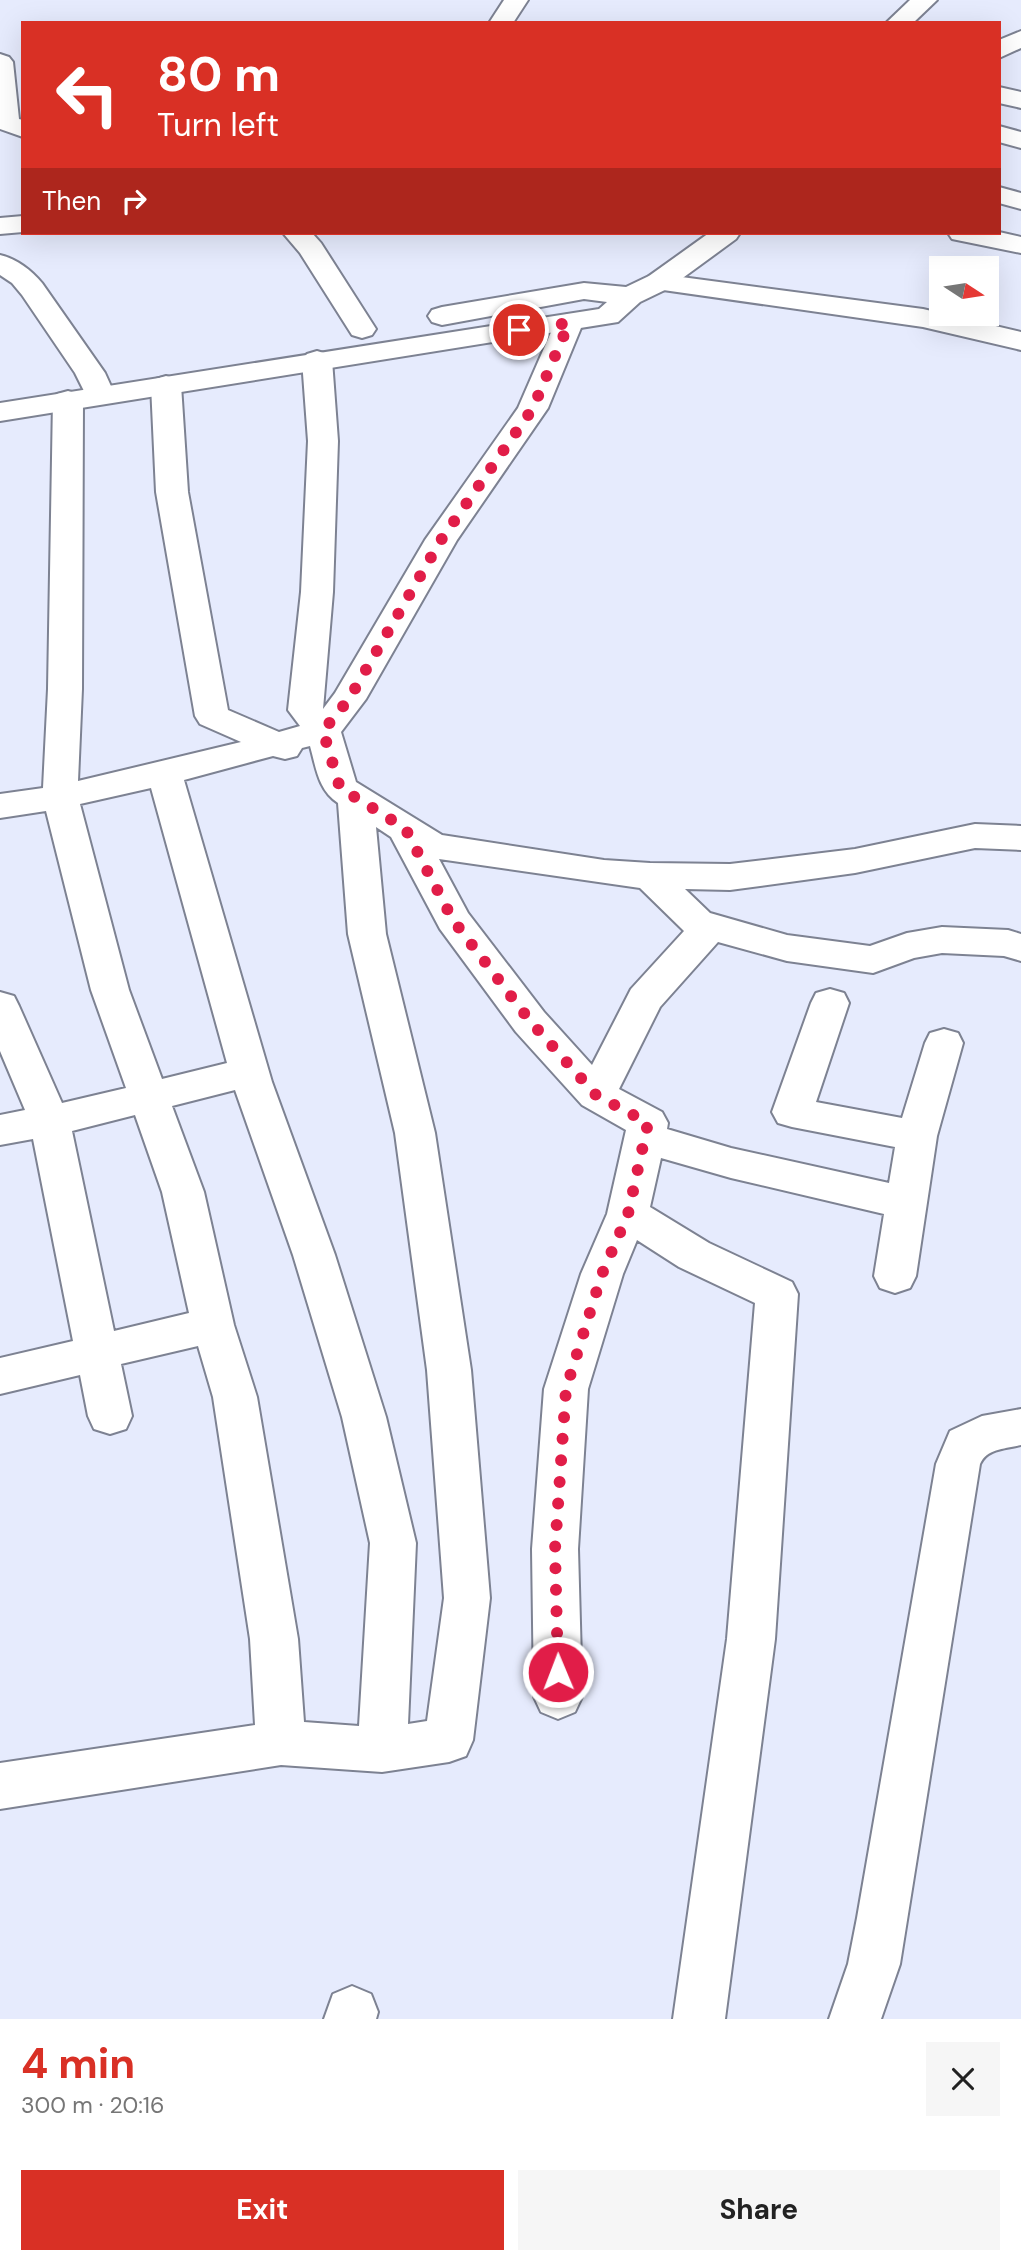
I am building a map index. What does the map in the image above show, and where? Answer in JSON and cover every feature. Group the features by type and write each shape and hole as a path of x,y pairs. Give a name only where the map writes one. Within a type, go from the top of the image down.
{"street":[{"path":"502,21 516,0"},
{"path":"900,21 925,0"},
{"path":"1001,50 1021,38"},
{"path":"15,126 0,62 21,64"},
{"path":"1001,95 1021,100"},
{"path":"1001,135 1021,140"},
{"path":"1001,196 1021,201"},
{"path":"0,226 21,225"},
{"path":"299,235 311,249 362,330"},
{"path":"0,389 95,384 166,385 608,316 630,296 659,282 723,235"},
{"path":"972,235 1021,245"},
{"path":"0,263 22,277 32,289 95,384"},
{"path":"659,282 923,318 1021,341"},
{"path":"0,412 68,400 95,384 362,330 584,291 630,296"},
{"path":"0,806 60,797 164,773 323,731 349,699 441,540 533,408 569,323"},
{"path":"0,1786 281,1744 382,1750 449,1740 467,1598 449,1370 415,1133 367,934 348,792 323,731 305,710 317,592 323,441 317,360"},
{"path":"166,385 172,492 212,716 278,743 433,846 604,872 650,876 730,877 855,861 975,836 1021,838"},
{"path":"68,400 65,689 60,797 110,990 183,1192 213,1325 235,1397 274,1639 281,1744"},
{"path":"164,773 250,1072 314,1255 365,1417 393,1544 382,1750"},
{"path":"405,828 453,920 530,1021 596,1095 648,1123 628,1214 602,1274 566,1389 555,1549 558,1697"},
{"path":"650,876 698,923 787,948 873,960 907,946 942,940 1009,943 1021,948"},
{"path":"596,1095 645,999 710,926"},
{"path":"830,1003 792,1112 917,1136"},
{"path":"0,1006 50,1121 110,1416"},
{"path":"895,1276 917,1136 944,1043"},
{"path":"0,1130 50,1121 250,1072"},
{"path":"645,1138 731,1163 906,1203"},
{"path":"628,1214 694,1255 777,1294 751,1639 699,2019"},
{"path":"0,1376 213,1325"},
{"path":"855,2019 874,1964 883,1918 958,1464 966,1444 982,1435 1021,1427"}],"route":[{"path":"519,330 569,323 533,408 441,540 349,699 323,731 340,788 405,828 453,920 530,1021 596,1095 648,1123 628,1214 602,1274 566,1389 555,1549 558,1672"}]}
